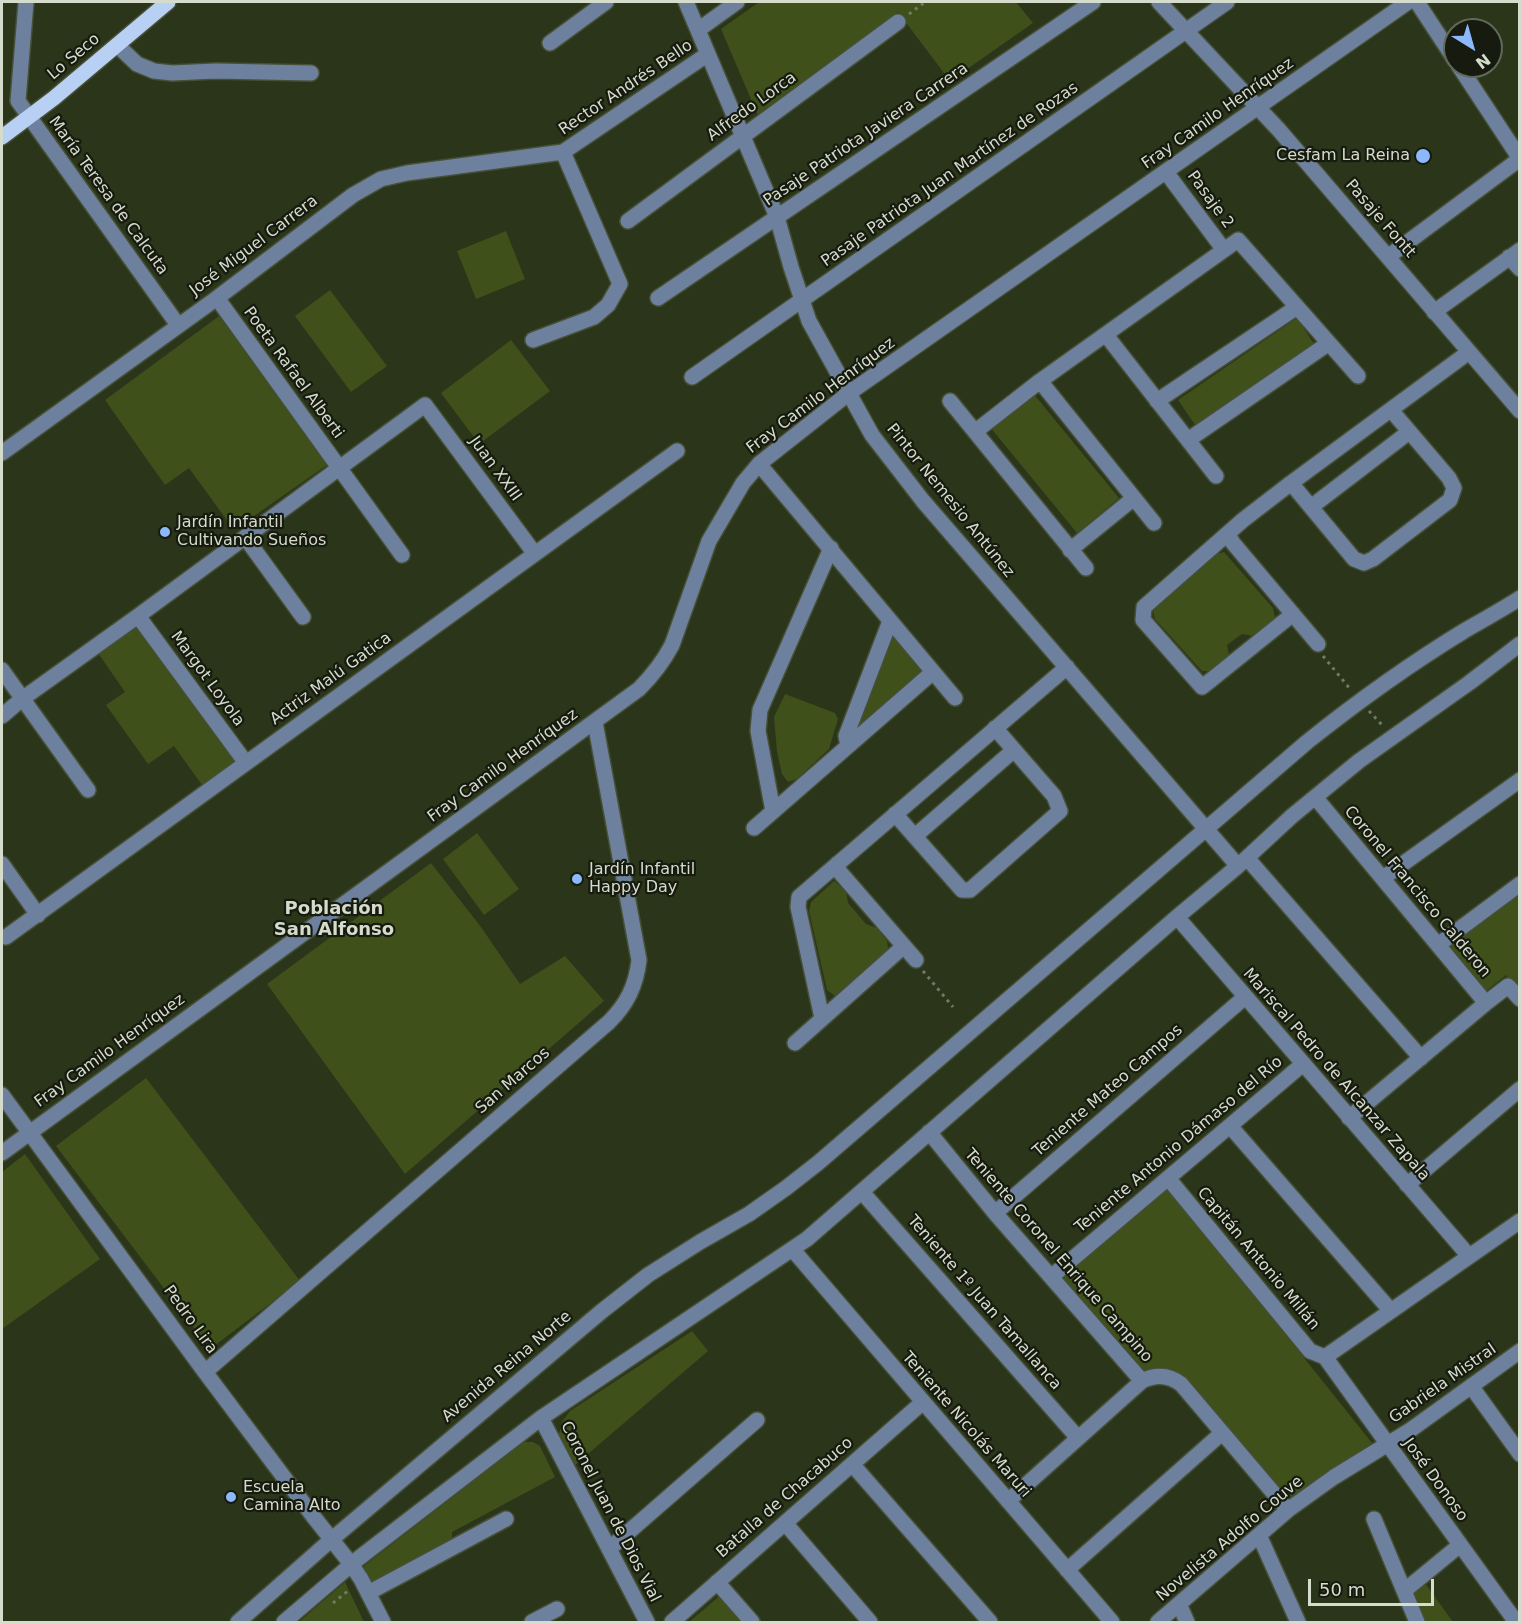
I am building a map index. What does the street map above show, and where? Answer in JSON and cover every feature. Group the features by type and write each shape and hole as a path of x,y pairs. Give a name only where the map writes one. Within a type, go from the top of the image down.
{"main road":[{"name":"Lo Seco","path":"2,137 168,2"}],"street":[{"path":"2,96 18,96 26,2"},
{"path":"550,43 606,2"},
{"name":"Pintor Nemesio Antúnez","path":"686,2 777,217 809,321 872,435 895,466 1206,829 1243,862 1421,1058"},
{"path":"698,30 737,2"},
{"name":"Pasaje Patriota Javiera Carrera","path":"658,298 1093,2"},
{"name":"Pasaje Fontt","path":"1159,2 1258,107 1389,256 1520,411"},
{"name":"Pasaje Patriota Juan Martínez de Rozas","path":"692,377 1227,2"},
{"name":"Fray Camilo Henríquez","path":"2,1153 639,689 664,661 672,645 709,541 743,483 759,464 849,393 1408,2"},
{"path":"1417,2 1443,42"},
{"name":"Alfredo Lorca","path":"628,222 898,22"},
{"path":"117,45 137,64 154,71 311,73"},
{"name":"Rector Andrés Bello","path":"563,152 708,54"},
{"path":"1389,256 1517,162 1518,157 1515,151 1467,78"},
{"name":"María Teresa de Calcuta","path":"18,96 21,106 178,325"},
{"path":"533,340 594,317 608,305 620,284 563,152"},
{"name":"José Miguel Carrera","path":"2,453 217,298 352,195 381,179 407,173 563,152"},
{"name":"Pasaje 2","path":"1166,172 1224,250"},
{"path":"975,431 1040,381 1238,240 1358,376"},
{"path":"1434,312 1516,259"},
{"name":"Poeta Rafael Alberti","path":"217,298 402,555"},
{"path":"1156,401 1297,307"},
{"path":"1106,335 1216,476"},
{"path":"1188,440 1329,343"},
{"path":"1293,614 1202,687 1143,620 1144,607 1227,534 1291,483 1469,352"},
{"path":"1040,381 1154,523"},
{"path":"950,401 1086,568"},
{"name":"Juan XXIII","path":"340,469 425,405 535,554"},
{"path":"1291,483 1354,559 1364,563 1373,559 1450,500 1454,488 1449,478 1391,410"},
{"path":"1311,507 1409,432"},
{"name":"Actriz Malú Gatica","path":"6,937 677,451"},
{"path":"759,464 955,698"},
{"path":"2,716 22,699 340,469"},
{"path":"1070,550 1134,498"},
{"path":"1227,534 1318,644"},
{"path":"245,537 303,617"},
{"path":"773,812 758,731 760,710 831,548"},
{"name":"Avenida Reina Norte","path":"238,1623 332,1539 602,1311 648,1275 749,1214 818,1163 1307,741 1415,663 1520,598"},
{"name":"Margot Loyola","path":"138,616 246,763"},
{"path":"848,746 846,736 890,621"},
{"path":"284,1623 351,1564 541,1418 793,1250 1243,862 1315,797 1384,742 1469,683 1520,644"},
{"path":"822,1018 798,907 799,897 1067,667"},
{"path":"2,670 88,790"},
{"path":"754,828 933,672"},
{"name":"San Marcos","path":"205,1372 600,1030 624,1005 634,984 639,960 595,722"},
{"path":"896,814 962,891 970,890 1060,811 1054,796 995,728"},
{"path":"915,836 1014,750"},
{"path":"1383,878 1520,780"},
{"name":"Coronel Francisco Calderon","path":"1315,797 1486,1003 1508,986 1520,999"},
{"path":"2,864 38,915"},
{"path":"837,864 838,870 916,960"},
{"path":"1438,945 1520,884"},
{"name":"Mariscal Pedro de Alcanzar Zapala","path":"1177,917 1469,1257"},
{"path":"795,1043 904,946"},
{"name":"Teniente Mateo Campos","path":"995,1213 1245,997"},
{"path":"1349,1118 1486,1003"},
{"name":"Teniente Antonio Dámaso del Río","path":"1052,1277 1303,1064"},
{"path":"1407,1185 1520,1089"},
{"name":"Pedro Lira","path":"2,1095 205,1372 351,1564 384,1623"},
{"path":"1230,1126 1391,1311"},
{"name":"Teniente Coronel Enrique Campino","path":"929,1132 995,1213 1142,1381 1162,1376 1181,1384 1288,1510"},
{"name":"Capitán Antonio Millán","path":"1168,1178 1310,1351 1325,1357"},
{"name":"Teniente 1º Juan Tamallanca","path":"862,1192 1078,1438"},
{"path":"1325,1357 1520,1221"},
{"name":"Teniente Nicolás Maruri","path":"793,1250 1112,1623"},
{"name":"Gabriela Mistral","path":"1387,1444 1409,1431 1520,1352"},
{"name":"José Donoso","path":"1325,1357 1516,1623"},
{"path":"1008,1501 1142,1381"},
{"path":"1471,1386 1520,1454"},
{"name":"Batalla de Chacabuco","path":"672,1623 923,1402"},
{"name":"Coronel Juan de Dios Vial","path":"541,1418 647,1623"},
{"path":"609,1549 757,1420"},
{"path":"1067,1570 1222,1433"},
{"name":"Novelista Adolfo Couve","path":"1158,1623 1288,1510 1334,1477 1387,1444"},
{"path":"852,1464 990,1623"},
{"path":"365,1586 506,1519"},
{"path":"1374,1520 1417,1623"},
{"path":"785,1523 870,1623"},
{"path":"1259,1535 1298,1623"},
{"path":"1404,1591 1460,1545"},
{"path":"717,1582 752,1623"},
{"path":"1179,1604 1187,1623"},
{"path":"532,1623 557,1609"}],"path":[{"path":"916,960 953,1007"},
{"path":"327,1608 365,1586"}],"green space":[{"path":"759,2 1016,2 1033,23 950,81 898,12 759,118 721,29"},
{"path":"506,231 525,279 476,299 457,251"},
{"path":"330,290 387,366 351,392 295,316"},
{"path":"219,316 327,465 234,530 189,468 165,485 105,400"},
{"path":"1297,318 1316,347 1198,429 1178,400"},
{"path":"511,340 550,391 479,444 441,393"},
{"path":"1032,392 1119,498 1077,533 990,427"},
{"path":"1224,552 1273,608 1275,618 1253,636 1242,634 1227,645 1229,655 1211,671 1202,671 1155,619 1153,609 1217,554"},
{"path":"138,625 235,762 202,785 174,746 148,764 106,705 125,692 98,653"},
{"path":"895,637 925,672 859,727 855,723 889,639"},
{"path":"785,694 835,713 838,719 829,749 797,779 788,782 782,774 777,752 774,717"},
{"path":"477,833 519,889 484,915 443,859"},
{"path":"431,863 481,927 520,984 565,956 604,1001 405,1174 267,984"},
{"path":"834,881 846,891 848,903 866,924 877,928 887,941 888,949 835,996 827,990 809,911 811,902"},
{"path":"1519,887 1519,989 1506,975 1486,991 1445,942"},
{"path":"146,1078 300,1281 210,1349 56,1146"},
{"path":"25,1154 100,1259 2,1329 2,1172"},
{"path":"1167,1186 1372,1443 1288,1506 1183,1381 1143,1378 1055,1277"},
{"path":"692,1331 708,1351 575,1465 559,1434 562,1422 570,1411"},
{"path":"524,1442 533,1442 540,1446 555,1477 452,1532 452,1541 369,1587 364,1566"},
{"path":"345,1582 364,1622 299,1622"},
{"path":"1425,1583 1453,1622 1422,1622 1410,1593"},
{"path":"723,1593 747,1622 689,1622"}],"place":[{"name":"Cesfam La Reina","path":"1423,156"},
{"name":"Jardín Infantil Cultivando Sueños","path":"165,532"},
{"name":"Jardín Infantil Happy Day","path":"577,879"},
{"name":"Escuela Camina Alto","path":"231,1497"}],"district":[{"name":"Población San Alfonso","path":"334,919"}]}
